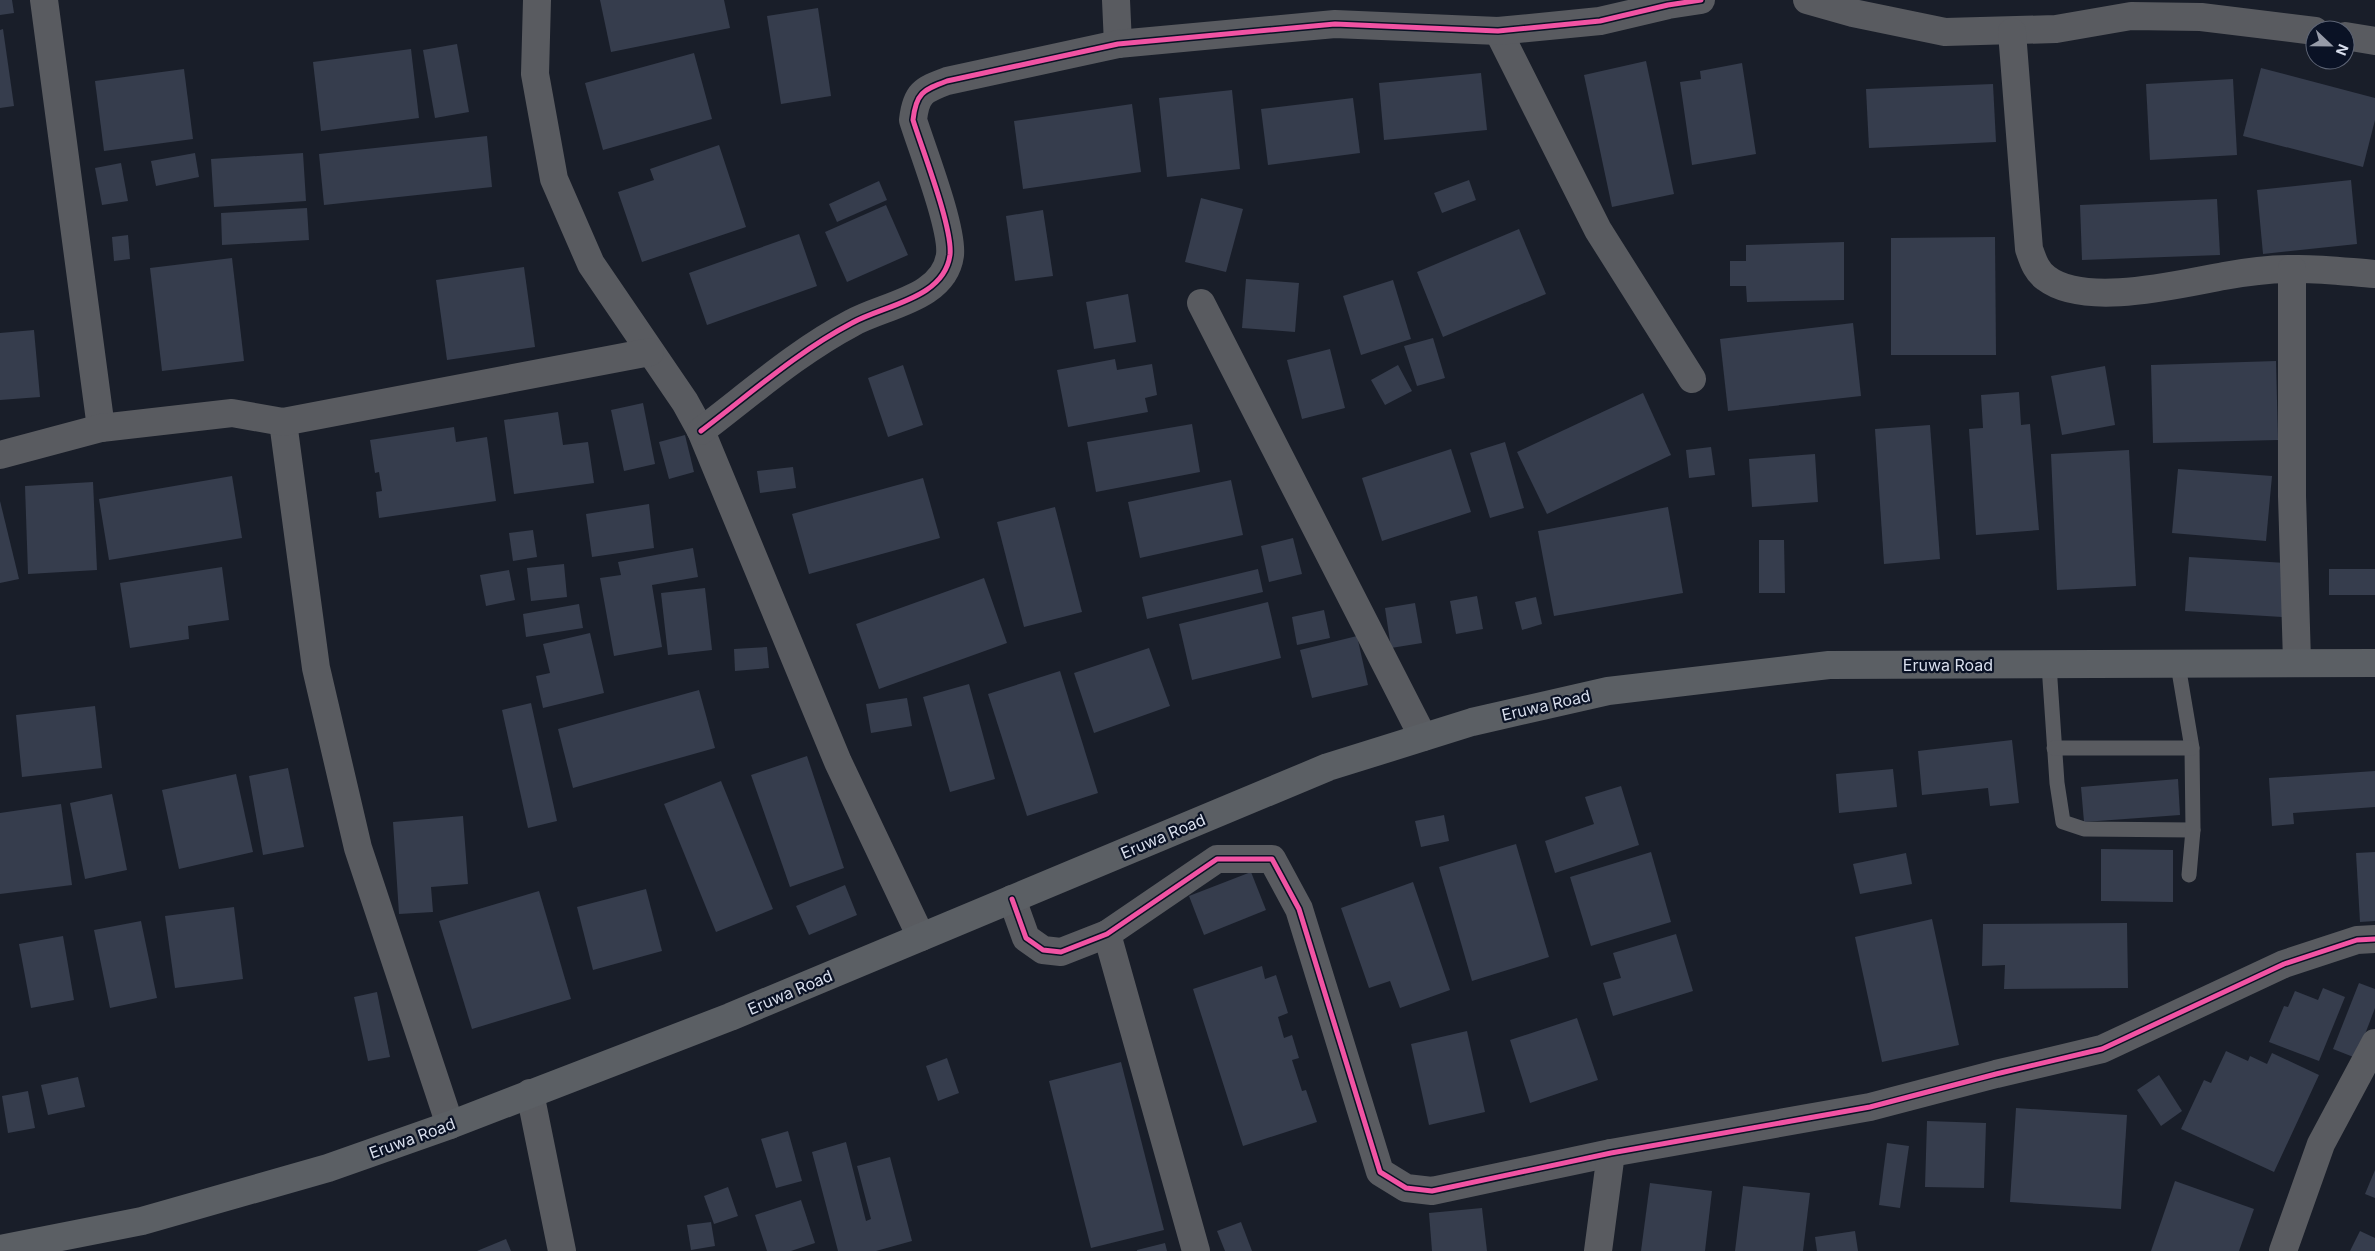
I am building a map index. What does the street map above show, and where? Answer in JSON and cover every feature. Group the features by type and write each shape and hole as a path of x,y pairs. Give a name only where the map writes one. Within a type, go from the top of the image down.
{"main road":[{"name":"Eruwa Road","path":"0,1249 142,1221 328,1168 450,1124 730,1017 1328,766 1472,722 1608,690 1829,664 2178,665 2297,661 2375,663"}],"street":[{"path":"44,0 101,428"},
{"path":"537,0 535,74 554,179 590,264 685,402 701,431 838,762 921,937"},
{"path":"1116,0 1118,44"},
{"path":"701,431 801,354 853,322 924,293 943,275 950,255 948,231 912,120 915,104 925,90 946,81 1118,44 1335,24 1498,31 1600,20 1668,5 1701,0"},
{"path":"1807,0 1945,32 2012,32 2056,29 2131,16 2201,17 2305,30"},
{"path":"1498,31 1598,230 1692,379"},
{"path":"2012,32 2029,249 2036,267 2045,278 2057,285 2079,290 2133,292 2227,275 2292,269 2375,274"},
{"path":"2355,38 2375,41"},
{"path":"2292,269 2292,496 2297,661"},
{"path":"1201,303 1423,737"},
{"path":"0,455 101,428 232,413 283,422 650,352"},
{"path":"283,422 316,668 355,838 450,1124"},
{"path":"1012,899 1026,938 1043,950 1062,952 1107,934 1217,859 1272,859 1299,909 1380,1172 1406,1188 1432,1191 1611,1153 1870,1107 2102,1049 2284,964 2357,940 2375,939"},
{"path":"1107,934 1196,1251"},
{"path":"2283,1251 2321,1144 2375,1042"},
{"path":"530,1093 562,1251"},
{"path":"1598,1251 1611,1153"}],"lane":[{"path":"2049,665 2054,748 2059,803 2063,822 2084,829 2194,830"},
{"path":"2178,665 2192,748 2194,830 2189,875"},
{"path":"2054,748 2192,748"}],"building":[{"path":"0,0 12,0 14,13 0,15"},
{"path":"600,0 724,0 730,28 611,52"},
{"path":"818,8 831,96 781,104 767,16"},
{"path":"3,29 14,106 0,108 0,30"},
{"path":"457,44 469,112 435,118 423,50"},
{"path":"411,49 419,118 321,131 313,62"},
{"path":"694,53 712,119 603,150 585,83"},
{"path":"1646,61 1674,194 1612,207 1584,75"},
{"path":"1742,63 1756,154 1692,165 1680,82 1701,79 1700,71"},
{"path":"2261,68 2375,98 2375,120 2363,167 2243,136"},
{"path":"184,69 193,139 104,151 95,81"},
{"path":"1481,73 1487,130 1384,140 1379,83"},
{"path":"2233,79 2237,155 2150,160 2146,84"},
{"path":"1993,84 1996,142 1869,148 1866,89"},
{"path":"1232,90 1240,169 1167,177 1159,98"},
{"path":"1353,98 1360,153 1268,165 1261,109"},
{"path":"1132,104 1141,172 1023,189 1014,121"},
{"path":"487,136 492,187 324,205 319,154"},
{"path":"719,145 746,227 642,262 618,192 654,180 650,169"},
{"path":"195,153 199,177 156,186 151,161"},
{"path":"303,153 306,201 214,207 211,159"},
{"path":"121,163 128,201 102,205 95,168"},
{"path":"1469,180 1476,200 1442,213 1434,193"},
{"path":"2351,180 2357,244 2263,254 2257,190"},
{"path":"879,181 887,200 837,222 829,204"},
{"path":"1201,198 1243,209 1226,272 1185,262"},
{"path":"2217,199 2220,255 2082,260 2080,205"},
{"path":"886,205 908,255 847,282 825,232"},
{"path":"307,208 309,240 222,245 221,213"},
{"path":"1043,210 1053,276 1015,281 1006,216"},
{"path":"1519,229 1546,294 1443,337 1417,272"},
{"path":"799,234 817,286 707,325 689,273"},
{"path":"128,235 130,259 114,261 112,237"},
{"path":"1995,237 1996,355 1891,355 1891,238"},
{"path":"1844,242 1844,300 1747,302 1746,286 1730,286 1730,261 1746,261 1746,245"},
{"path":"232,258 244,361 162,371 150,268"},
{"path":"524,267 535,347 447,360 436,280"},
{"path":"1246,279 1299,283 1295,332 1242,328"},
{"path":"1393,280 1411,339 1361,355 1343,296"},
{"path":"1128,294 1136,342 1094,349 1086,302"},
{"path":"1853,323 1861,396 1728,411 1720,339"},
{"path":"34,330 40,397 0,400 0,333"},
{"path":"1433,338 1445,378 1417,386 1404,346"},
{"path":"1330,349 1345,408 1302,419 1287,360"},
{"path":"1115,359 1117,370 1152,364 1157,395 1145,398 1148,412 1068,427 1057,370"},
{"path":"2276,361 2278,440 2153,443 2151,365"},
{"path":"903,365 923,425 888,437 868,378"},
{"path":"1398,365 1412,391 1385,405 1371,380"},
{"path":"2105,366 2115,425 2062,435 2051,376"},
{"path":"2019,392 2021,425 2030,424 2039,530 1976,535 1969,429 1983,428 1981,395"},
{"path":"1643,393 1671,455 1547,514 1517,452"},
{"path":"643,403 655,464 624,471 611,410"},
{"path":"558,412 563,445 588,442 594,483 514,494 504,420"},
{"path":"1192,424 1200,472 1096,492 1087,442"},
{"path":"1930,425 1940,559 1884,564 1875,429"},
{"path":"454,427 456,442 487,437 496,501 379,518 376,492 382,491 379,472 375,473 370,440"},
{"path":"685,435 694,472 669,479 659,442"},
{"path":"1505,442 1524,508 1490,518 1470,453"},
{"path":"1711,447 1715,475 1689,478 1686,450"},
{"path":"1451,449 1471,512 1382,541 1362,478"},
{"path":"2129,450 2136,586 2057,590 2051,454"},
{"path":"1815,454 1818,502 1752,507 1749,459"},
{"path":"793,467 796,488 760,493 757,471"},
{"path":"2178,469 2272,476 2266,541 2172,533"},
{"path":"232,476 242,538 109,560 99,499"},
{"path":"923,478 940,538 809,574 792,514"},
{"path":"1231,480 1243,535 1140,558 1128,502"},
{"path":"93,482 97,570 28,574 25,486"},
{"path":"0,501 19,579 0,583"},
{"path":"649,504 654,548 592,557 586,514"},
{"path":"1055,507 1082,612 1024,627 997,522"},
{"path":"1668,507 1683,593 1554,616 1538,531"},
{"path":"533,530 537,557 513,561 509,533"},
{"path":"1293,538 1302,574 1269,582 1261,546"},
{"path":"1759,540 1784,540 1785,593 1759,593"},
{"path":"693,548 698,577 652,585 662,647 614,656 600,578 621,575 618,562"},
{"path":"2189,557 2286,563 2282,617 2185,611"},
{"path":"564,564 567,597 531,601 527,568"},
{"path":"222,567 229,620 188,626 189,639 130,648 120,583"},
{"path":"1258,569 1263,592 1147,619 1142,597"},
{"path":"2329,569 2375,569 2375,595 2329,595"},
{"path":"509,570 515,600 486,606 480,575"},
{"path":"984,578 1007,643 879,689 856,624"},
{"path":"705,588 712,650 668,655 661,593"},
{"path":"1477,596 1483,629 1456,634 1450,601"},
{"path":"1536,597 1542,624 1522,630 1515,602"},
{"path":"1268,602 1281,658 1192,680 1179,624"},
{"path":"1415,603 1422,643 1391,648 1385,608"},
{"path":"579,604 583,628 526,637 523,614"},
{"path":"1324,610 1330,638 1297,645 1292,617"},
{"path":"590,633 604,693 543,708 536,676 550,673 543,644"},
{"path":"1357,636 1368,685 1312,698 1300,650"},
{"path":"767,647 769,668 735,671 734,649"},
{"path":"1149,648 1170,706 1094,733 1074,673"},
{"path":"1060,671 1098,793 1027,816 988,694"},
{"path":"969,684 995,779 950,792 923,697"},
{"path":"699,690 715,748 573,788 558,729"},
{"path":"907,698 912,726 871,733 866,704"},
{"path":"531,703 557,821 528,828 502,710"},
{"path":"95,706 102,768 22,777 16,715"},
{"path":"2012,740 2019,803 1990,806 1988,788 1922,795 1918,751"},
{"path":"807,756 844,868 790,887 751,775"},
{"path":"288,768 304,847 263,855 249,776"},
{"path":"1893,769 1897,807 1839,813 1836,774"},
{"path":"2375,771 2375,807 2293,813 2294,824 2272,826 2269,778"},
{"path":"236,774 253,852 179,869 162,790"},
{"path":"2178,779 2180,815 2084,822 2081,787"},
{"path":"721,781 773,909 716,932 664,804"},
{"path":"1621,786 1639,845 1555,873 1545,841 1594,824 1585,797"},
{"path":"112,794 127,870 85,879 70,803"},
{"path":"61,804 72,885 0,894 0,813"},
{"path":"1444,815 1449,841 1421,847 1415,821"},
{"path":"463,816 468,884 431,887 433,912 399,914 393,822"},
{"path":"1516,844 1549,957 1472,981 1439,867"},
{"path":"2101,849 2173,850 2173,902 2101,901"},
{"path":"1651,852 1671,922 1591,946 1570,877"},
{"path":"2375,852 2375,921 2360,922 2356,853"},
{"path":"1906,853 1912,884 1860,894 1853,864"},
{"path":"1251,872 1266,910 1204,935 1189,896"},
{"path":"1413,882 1450,990 1400,1008 1390,981 1369,988 1341,908"},
{"path":"845,885 857,915 809,935 796,906"},
{"path":"646,889 662,951 593,970 577,907"},
{"path":"539,891 571,999 472,1029 439,921"},
{"path":"234,907 243,979 175,988 165,916"},
{"path":"1932,919 1959,1045 1882,1062 1855,937"},
{"path":"141,921 157,998 110,1008 94,930"},
{"path":"2127,923 2128,988 2004,989 2005,965 1982,966 1983,924"},
{"path":"1676,934 1693,991 1613,1016 1603,983 1621,978 1613,953"},
{"path":"63,936 74,1000 31,1008 19,944"},
{"path":"1262,966 1265,979 1276,975 1288,1013 1278,1017 1284,1038 1292,1035 1299,1058 1292,1060 1302,1091 1306,1090 1317,1122 1243,1146 1193,989"},
{"path":"2359,983 2375,989 2375,1008 2356,1058 2333,1049"},
{"path":"2323,988 2345,997 2319,1061 2269,1042 2284,1006 2288,1007 2295,991 2318,1000"},
{"path":"377,992 390,1057 368,1061 354,997"},
{"path":"1577,1018 1598,1080 1530,1103 1510,1040"},
{"path":"1467,1031 1485,1112 1429,1125 1411,1044"},
{"path":"2226,1051 2248,1061 2250,1056 2267,1064 2272,1053 2319,1075 2274,1172 2181,1129 2204,1080 2211,1083"},
{"path":"947,1058 959,1093 938,1101 926,1066"},
{"path":"1121,1062 1164,1230 1091,1248 1049,1081"},
{"path":"2159,1075 2182,1111 2161,1126 2137,1090"},
{"path":"78,1077 85,1107 48,1115 41,1085"},
{"path":"28,1091 35,1128 8,1133 2,1096"},
{"path":"2016,1108 2127,1115 2121,1209 2010,1202"},
{"path":"1927,1121 1986,1123 1984,1188 1925,1187"},
{"path":"788,1131 802,1181 776,1188 761,1139"},
{"path":"846,1142 866,1221 871,1219 857,1166 890,1157 912,1241 876,1251 838,1251 812,1152"},
{"path":"1887,1143 1909,1146 1900,1208 1879,1205"},
{"path":"2375,1170 2375,1198 2365,1194"},
{"path":"2175,1181 2254,1209 2239,1251 2151,1251"},
{"path":"1650,1183 1712,1191 1705,1251 1641,1251"},
{"path":"1743,1186 1810,1193 1803,1251 1735,1251"},
{"path":"728,1187 738,1216 714,1224 704,1196"},
{"path":"801,1200 815,1243 791,1251 767,1251 755,1215"},
{"path":"1482,1208 1487,1251 1432,1251 1429,1213"},
{"path":"711,1222 715,1246 691,1250 687,1225"},
{"path":"1241,1222 1252,1251 1225,1251 1217,1231"},
{"path":"1855,1231 1858,1251 1817,1251 1815,1237"},
{"path":"2360,1231 2375,1238 2375,1251 2350,1251"},
{"path":"506,1239 511,1251 477,1251"},
{"path":"1165,1243 1167,1251 1137,1251 1137,1250"}],"cycle path":[{"path":"701,431 774,374 832,334 865,317 911,299 937,282 945,270 950,255 950,243 936,188 913,120 919,98 926,90 939,84 1118,44 1335,24 1498,31 1600,21 1668,5 1701,0"},
{"path":"1012,899 1026,938 1043,950 1061,952 1107,934 1217,859 1272,859 1299,909 1380,1172 1406,1188 1432,1191 1611,1153 1870,1107 2102,1049 2284,964 2357,940 2375,939"}]}
